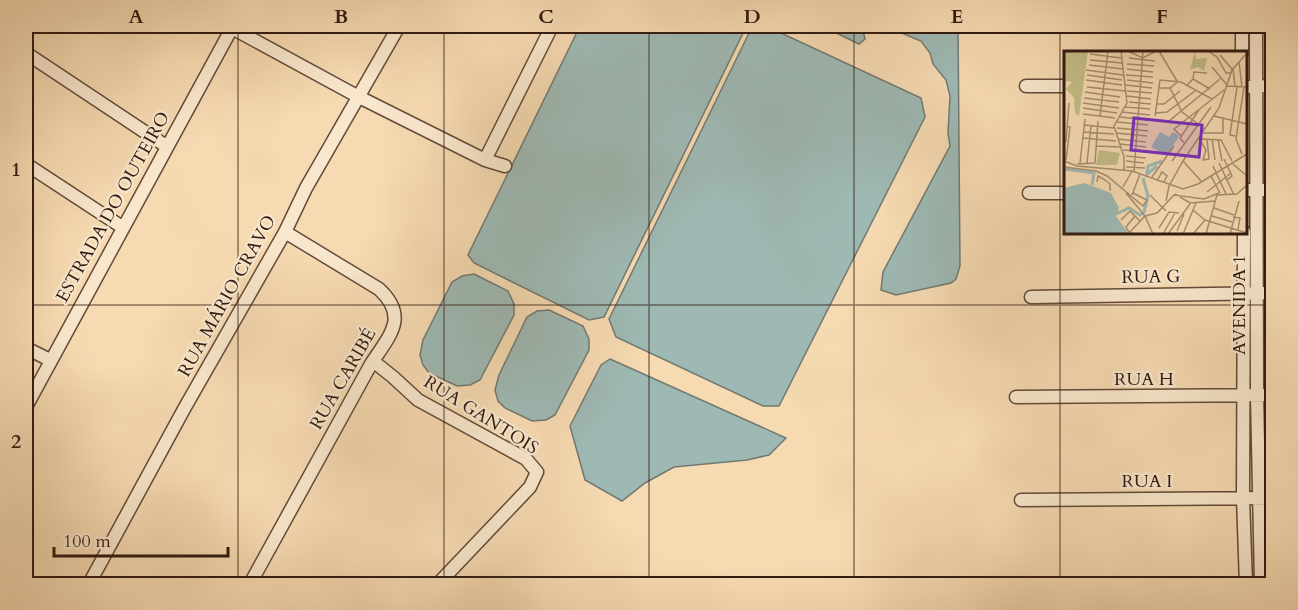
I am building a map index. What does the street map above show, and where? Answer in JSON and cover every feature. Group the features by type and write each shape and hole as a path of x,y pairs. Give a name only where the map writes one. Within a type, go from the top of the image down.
{"street":[{"name":"RUA MÁRIO CRAVO","path":"89,585 184,409 285,232 306,188 357,96 399,26"},
{"path":"485,160 552,26"},
{"path":"1242,26 1242,51"},
{"name":"AVENIDA 1","path":"1246,585 1243,498 1258,293 1250,190 1251,87 1256,26"},
{"path":"232,27 357,96 485,160 505,166"},
{"name":"ESTRADA DO OUTEIRO","path":"26,407 122,226 232,27"},
{"path":"26,53 166,146"},
{"path":"1026,86 1064,86"},
{"path":"1251,87 1272,86"},
{"path":"26,164 122,226"},
{"path":"1250,190 1272,190"},
{"path":"1029,193 1064,193"},
{"name":"RUA CARIBÉ","path":"250,585 373,361 391,333 396,317 392,300 379,289 285,232"},
{"name":"AVENIDA 1","path":"1244,234 1244,294 1251,396 1266,498 1261,585"},
{"name":"RUA G","path":"1031,297 1272,293"},
{"path":"26,348 50,360"},
{"name":"RUA GANTOIS","path":"373,361 418,400 526,459 537,472 530,487 438,585"},
{"name":"RUA H","path":"1016,398 1272,395"},
{"name":"RUA I","path":"1021,500 1266,498"}],"water":[{"path":"580,26 746,26 604,317 589,320 474,263 468,255"},
{"path":"766,26 921,98 925,117 779,406 763,406 616,337 609,319 751,29"},
{"path":"822,26 862,26 865,39 859,44"},
{"path":"885,26 958,26 960,266 956,279 951,283 896,295 881,290 883,272 950,146 948,133 950,96 946,80 933,64 930,53 921,41"},
{"path":"474,274 508,291 514,304 514,315 480,380 470,385 457,386 429,373 420,355 423,340 452,282 462,276"},
{"path":"549,310 583,326 589,339 589,350 555,415 546,420 532,421 505,408 498,401 495,390 499,375 527,317 537,311"},
{"path":"610,359 786,438 769,455 747,460 674,467 645,483 622,501 585,480 570,426 601,365"}]}
